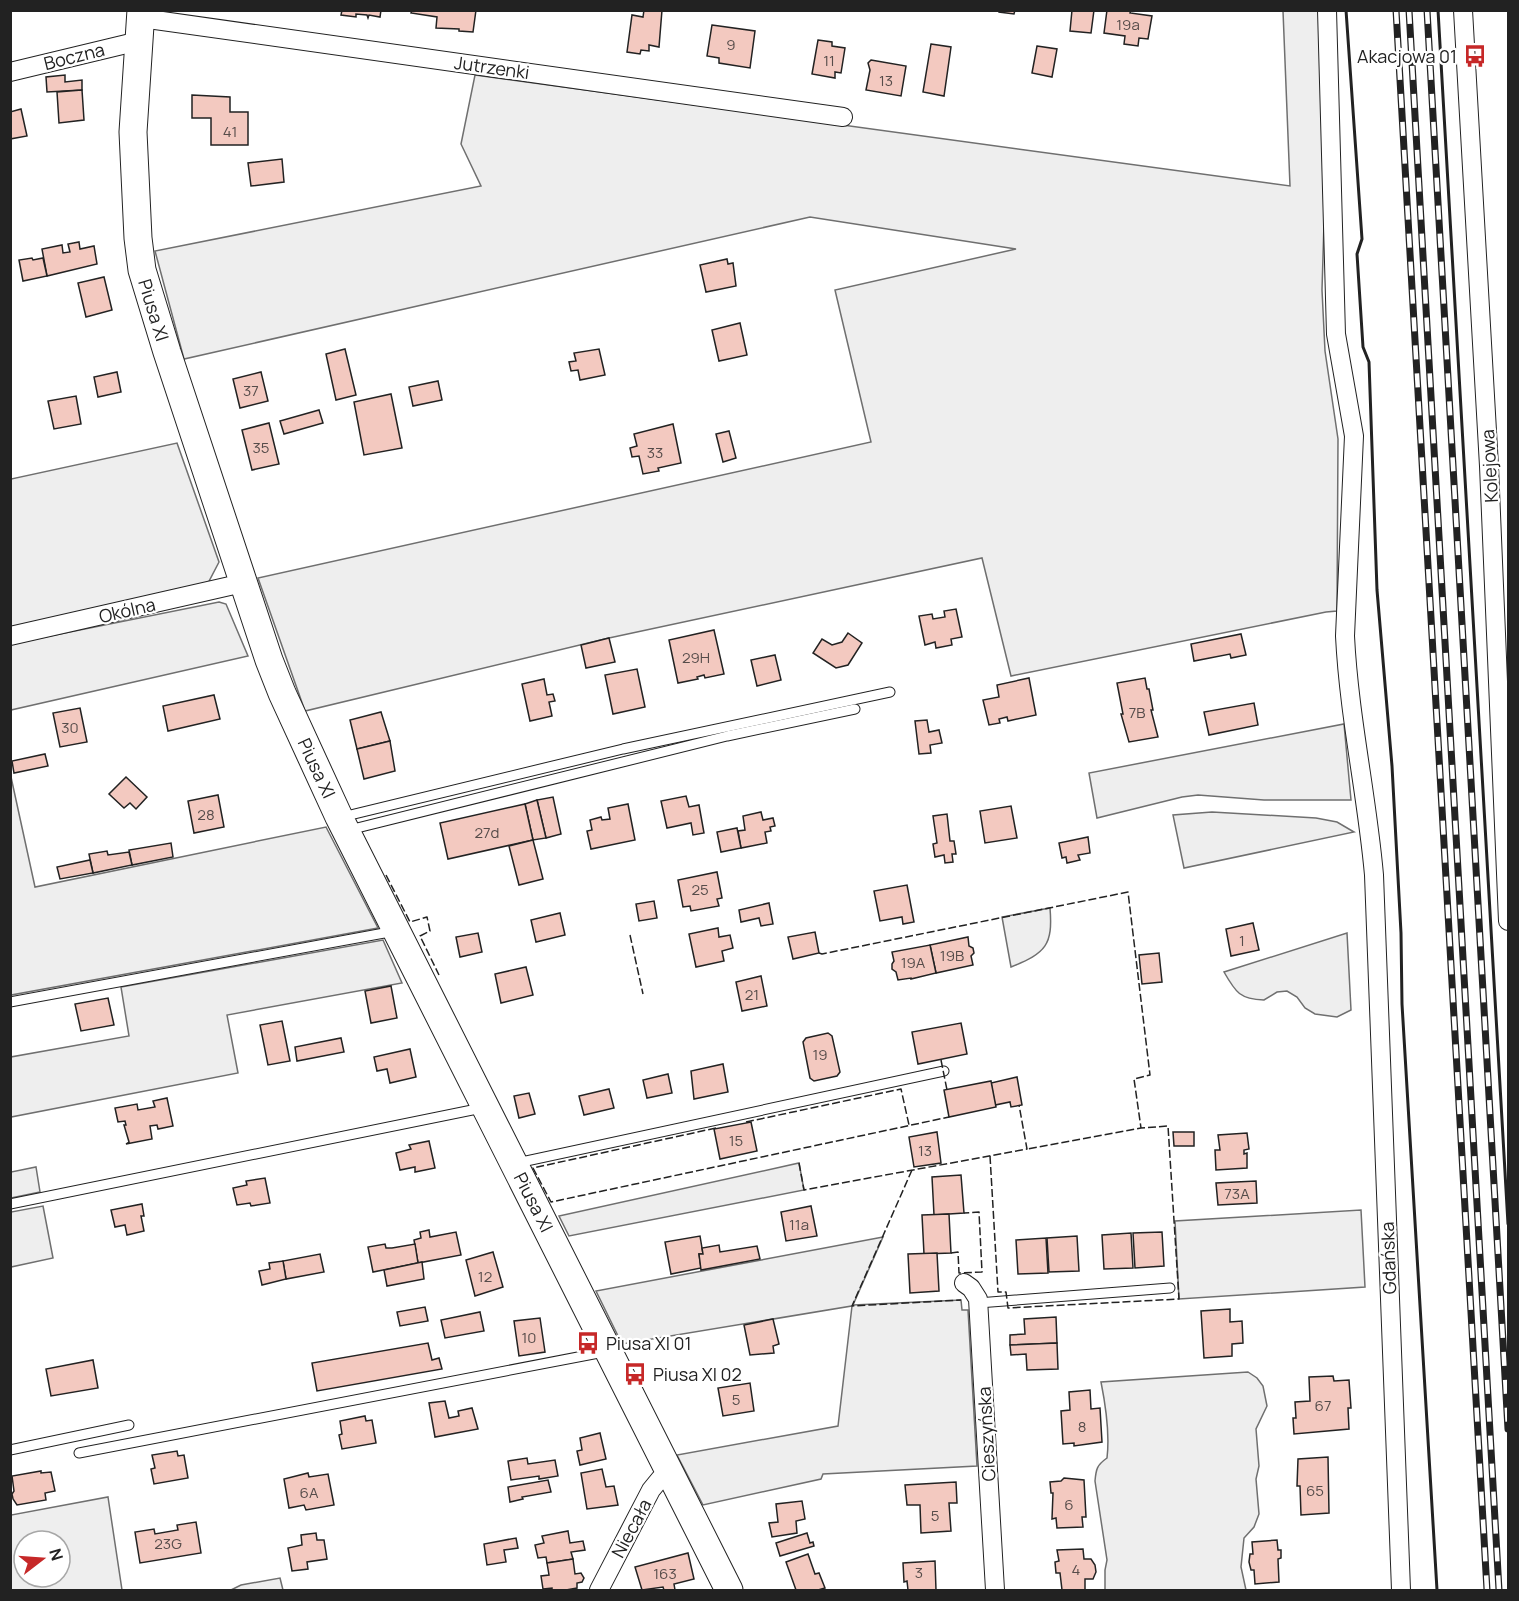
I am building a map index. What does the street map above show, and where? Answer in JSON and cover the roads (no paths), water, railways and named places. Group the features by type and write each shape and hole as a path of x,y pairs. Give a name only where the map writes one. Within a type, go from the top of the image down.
{"street":[{"name":"Gdańska","path":"1327,10 1336,334 1354,436 1345,636 1346,667 1372,844 1377,926 1401,1590"},
{"name":"Kolejowa","path":"1463,10 1489,466 1509,921"},
{"name":"Boczna","path":"10,72 140,23"},
{"name":"Jutrzenki","path":"140,23 843,117"},
{"name":"Piusa XI","path":"140,23 133,132 138,238 142,270 243,583 282,693 343,824 729,1590"},
{"name":"Okólna","path":"10,636 243,583"},
{"path":"964,1283 974,1291 978,1303"},
{"name":"Cieszyńska","path":"978,1303 995,1590"},
{"name":"Niecała","path":"598,1590 651,1490 660,1479 671,1472"}],"lane":[{"path":"343,824 623,749 890,692"},
{"path":"343,824 855,709"},
{"path":"10,1002 397,931"},
{"path":"515,1164 944,1071"},
{"path":"10,1204 487,1107"},
{"path":"978,1303 1170,1288"},
{"path":"79,1453 608,1351"},
{"path":"10,1450 129,1425"}],"railway":[{"path":"1396,10 1487,1590"},
{"path":"1409,10 1499,1590"},
{"path":"1427,10 1508,1429"}],"place":[{"name":"Akacjowa 01","path":"1475,56"},
{"name":"Piusa XI 01","path":"588,1343"},
{"name":"Piusa XI 02","path":"635,1374"}]}
